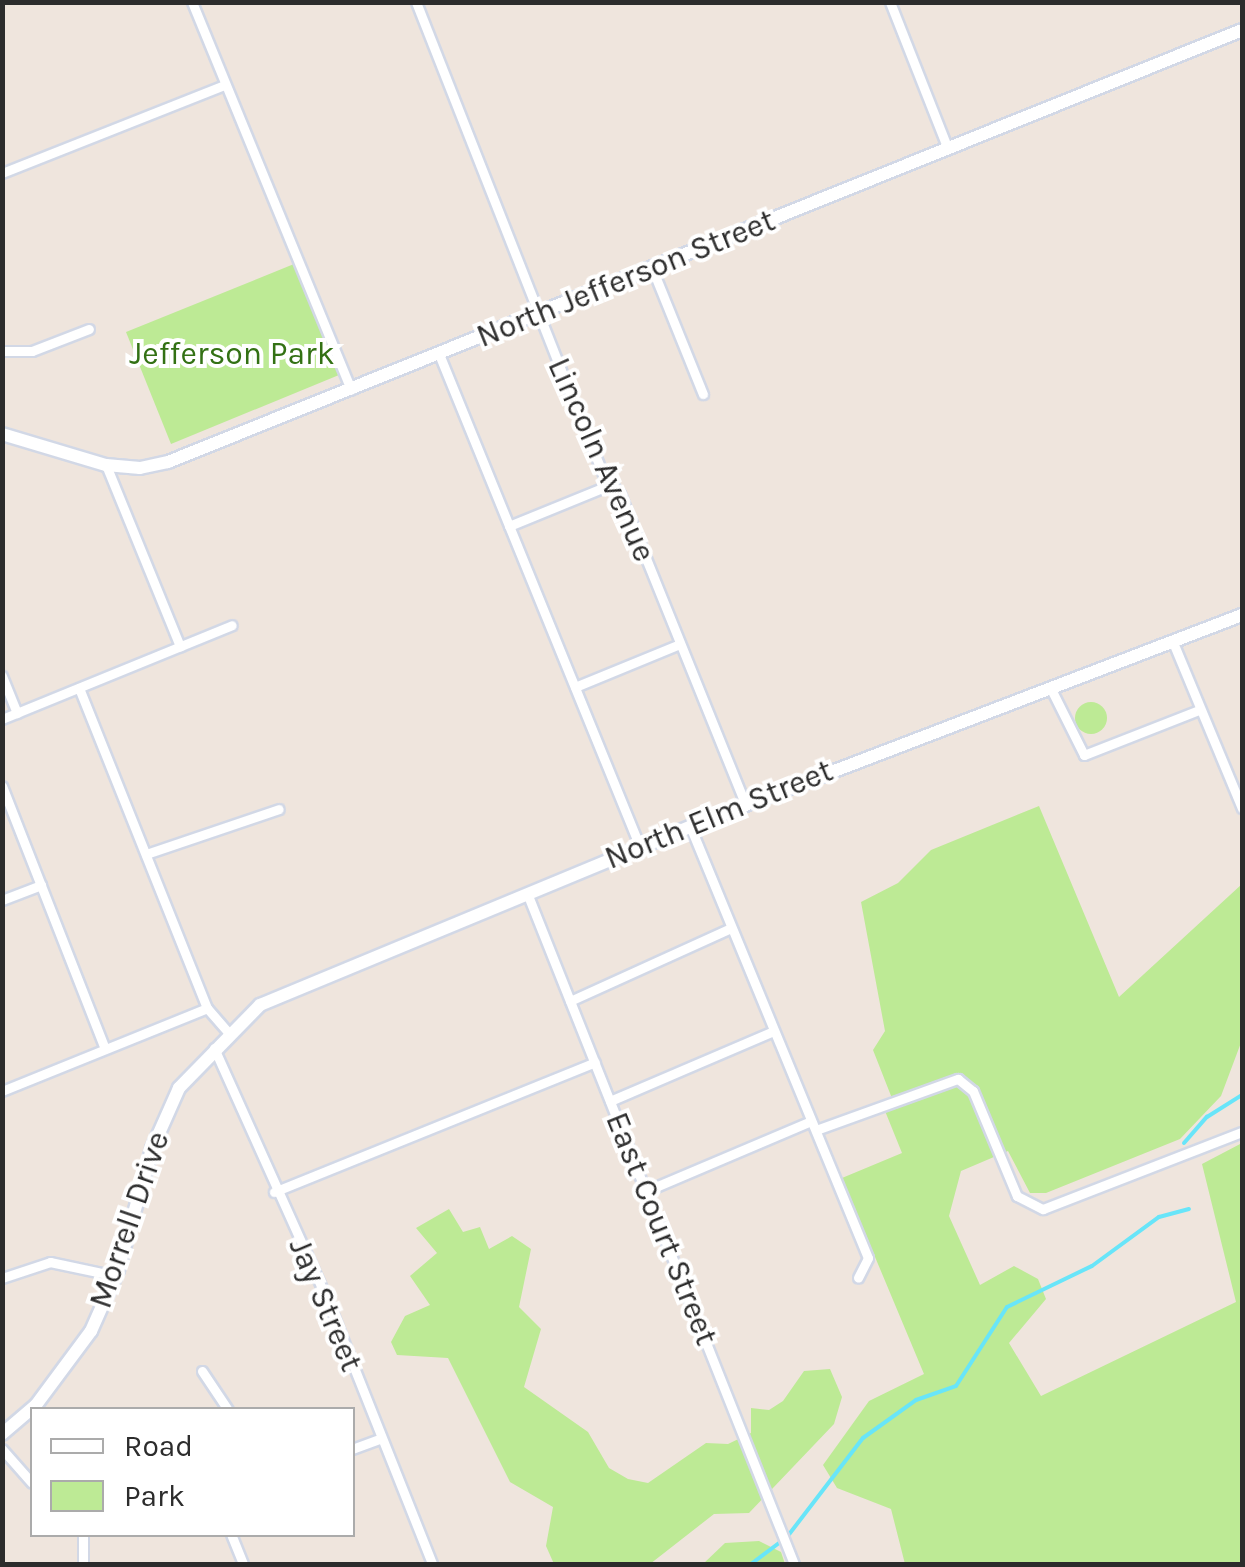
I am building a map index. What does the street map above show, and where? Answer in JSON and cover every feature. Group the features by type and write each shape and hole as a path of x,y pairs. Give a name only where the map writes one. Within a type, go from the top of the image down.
{"main road":[{"name":"North Jefferson Street","path":"2,434 106,465 140,468 168,462 1242,30"},
{"name":"North Elm Street","path":"214,1048 228,1033 286,992 1049,684 1242,615"},
{"name":"Morrell Drive","path":"2,1434 61,1374 116,1276 160,1130 179,1088 214,1048"}],"street":[{"path":"192,2 351,390"},
{"name":"Lincoln Avenue","path":"416,2 538,314 745,804"},
{"path":"890,2 948,149"},
{"path":"2,174 224,85"},
{"path":"652,268 704,394"},
{"path":"2,351 32,351 90,329"},
{"path":"439,354 640,847"},
{"path":"106,465 180,646"},
{"path":"509,526 612,484"},
{"path":"2,719 232,625"},
{"path":"1172,640 1241,808"},
{"path":"575,687 680,644"},
{"path":"2,676 18,713"},
{"path":"1049,684 1084,756 1200,710"},
{"path":"79,688 207,1008 228,1033"},
{"path":"2,786 105,1049"},
{"path":"146,854 278,809"},
{"path":"690,826 868,1258 858,1278"},
{"path":"2,900 41,885"},
{"name":"East Court Street","path":"528,893 794,1564"},
{"path":"570,1001 731,928"},
{"path":"2,1091 207,1008"},
{"path":"610,1101 773,1031"},
{"name":"Jay Street","path":"214,1048 274,1192 326,1298 432,1564"},
{"path":"274,1192 595,1062"},
{"path":"646,1191 813,1126 948,1080 966,1082 973,1091 1012,1186 1026,1203 1043,1209 1242,1132"},
{"path":"2,1278 50,1262 116,1276"},
{"path":"202,1371 226,1407"},
{"path":"355,1448 380,1439"},
{"path":"2,1449 30,1481"},
{"path":"82,1537 82,1564"},
{"path":"232,1537 244,1564"}],"green space":[{"name":"Jefferson Park","path":"294,264 339,375 171,444 126,332"},
{"path":"1091,702 1102,707 1107,718 1102,729 1091,734 1080,729 1075,718 1080,707"},
{"path":"1039,806 1119,997 1242,884 1242,1040 1221,1096 1180,1139 1046,1193 1030,1193 1008,1151 961,1171 949,1216 980,1285 1014,1266 1038,1279 1046,1299 1009,1343 1041,1396 1236,1302 1202,1164 1242,1143 1242,1564 905,1564 891,1509 837,1488 823,1465 869,1401 924,1374 842,1178 902,1153 885,1111 895,1106 873,1050 885,1031 861,902 898,883 931,850"},
{"path":"449,1209 463,1232 480,1227 489,1249 512,1236 531,1249 519,1307 541,1329 524,1387 588,1432 609,1468 628,1479 648,1483 706,1443 728,1444 751,1433 751,1408 769,1410 783,1401 804,1371 830,1369 842,1397 834,1424 749,1513 714,1514 650,1564 554,1564 546,1546 553,1507 510,1482 448,1358 397,1355 391,1342 405,1316 430,1305 410,1276 437,1253 416,1228"},
{"path":"759,1541 781,1552 785,1564 703,1564 725,1543"}],"waterway":[{"path":"1184,1143 1207,1117 1242,1095"},
{"path":"751,1564 787,1537 863,1438 916,1400 956,1386 1007,1307 1092,1266 1159,1217 1189,1209"}]}
